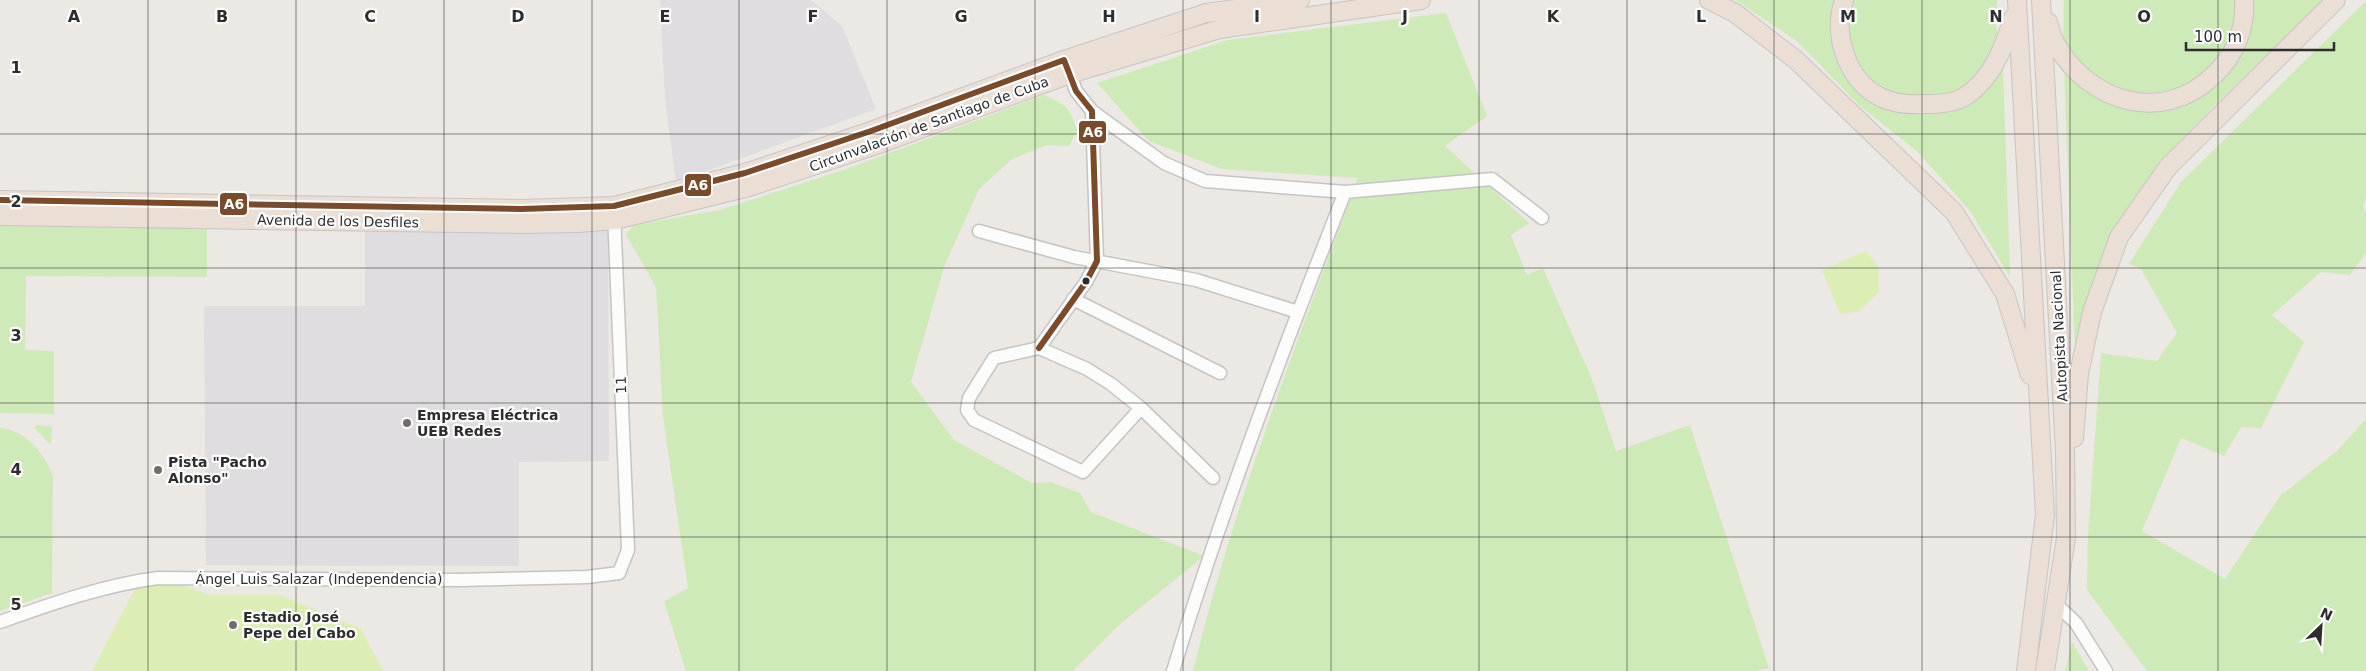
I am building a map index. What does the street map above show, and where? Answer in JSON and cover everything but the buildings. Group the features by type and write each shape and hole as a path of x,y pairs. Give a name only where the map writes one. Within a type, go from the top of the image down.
{"highway":[{"path":"1206,13 1256,0"},
{"name":"Circunvalación de Santiago de Cuba","path":"614,213 749,187 879,144 1067,67 1206,13 1300,0"},
{"name":"Circunvalación de Santiago de Cuba","path":"1067,67 1220,29 1421,0"},
{"path":"1709,0 1735,13 1796,60 1954,212 2005,294 2028,364 2039,409"},
{"path":"1844,0 1839,23 1842,45 1850,67 1865,86 1883,98 1909,105 1941,104 1964,98 1985,78 2002,53 2016,4"},
{"path":"2042,0 2055,42 2076,72 2099,90 2126,102 2158,102 2181,97 2201,88 2226,64 2239,40 2245,15 2244,0"},
{"name":"Autopista Nacional","path":"2042,0 2065,452 2066,538 2045,671"},
{"path":"2066,538 2079,374 2092,312 2119,237 2168,167 2336,0"},
{"name":"Autopista Nacional","path":"2016,4 2045,515 2026,671"},
{"name":"Avenida de los Desfiles","path":"0,200 64,208 375,214 524,224 579,223 614,213"},
{"name":"Avenida de los Desfiles","path":"0,216 64,208"}],"street":[{"path":"1067,67 1076,91 1092,111 1164,163 1205,181 1345,192 1492,179 1542,218"},
{"path":"1039,348 1097,261 1092,111"},
{"path":"1173,671 1219,526 1298,312 1345,192"},
{"name":"11","path":"614,213 628,550"},
{"path":"979,230 1074,257 1196,280 1298,312"},
{"path":"1073,299 1220,373"},
{"path":"1141,408 1083,472 974,420 967,410 968,398 994,358 1039,348 1087,369 1111,384 1141,408 1214,478"},
{"name":"Ángel Luis Salazar (Independencia)","path":"0,622 58,602 136,581 158,578 460,580 587,577 619,573 628,550"},
{"path":"2056,605 2076,623 2106,671"}],"shaded area":[{"path":"660,0 811,0 842,26 876,109 676,182 665,101"},
{"name":"Empresa Eléctrica UEB Redes","path":"365,231 608,231 609,461 519,462 519,566 206,565 204,306 365,306"}],"green space":[{"path":"1735,0 1997,0 1996,25 2003,67 2010,277 1970,211 1918,152 1860,106 1797,41"},
{"path":"2064,0 2323,0 2210,110 2159,164 2110,235 2075,351 2063,42"},
{"path":"2366,1 2366,198 2363,205 2366,213 2366,253 2350,275 2321,272 2272,315 2304,342 2261,428 2241,427 2224,456 2181,438 2142,531 2225,579 2280,496 2337,451 2366,419 2366,671 2147,671 2087,590 2088,535 2101,353 2157,361 2177,333 2141,269 2129,264 2181,182"},
{"path":"1446,13 1487,116 1445,146 1529,223 1511,235 1527,275 1543,268 1592,379 1616,451 1690,425 1769,668 1755,671 1193,671 1209,608 1247,483 1358,178 1222,169 1149,141 1097,83 1228,40"},
{"path":"1044,95 1063,105 1070,112 1077,131 1069,146 1047,145 1012,159 979,189 944,267 911,382 954,440 1032,483 1051,482 1080,493 1091,512 1204,556 1119,625 1073,671 686,671 664,601 688,588 663,417 656,287 626,235 633,225 720,210 852,167"},
{"path":"0,225 207,226 207,277 26,276 25,350 54,351 54,414 0,413"},
{"path":"1866,251 1878,266 1879,292 1858,312 1840,314 1822,270"},
{"path":"37,425 52,426 51,443 49,444 34,427"},
{"path":"0,428 18,433 33,444 45,459 53,476 52,593 0,611"},
{"name":"Estadio José Pepe del Cabo","path":"178,583 209,595 280,595 361,629 383,671 92,671 137,585"},
{"path":"2072,642 2089,671 2065,671"}],"transit line":[{"name":"A6","path":"0,200 521,209 614,206 745,173 871,131 1064,60 1076,91 1092,111 1097,261 1086,282 1039,348"}],"place":[{"name":"Empresa Eléctrica UEB Redes","path":"407,423"},
{"name":"Pista \"Pacho Alonso\"","path":"158,470"},
{"name":"Estadio José Pepe del Cabo","path":"233,625"}]}
